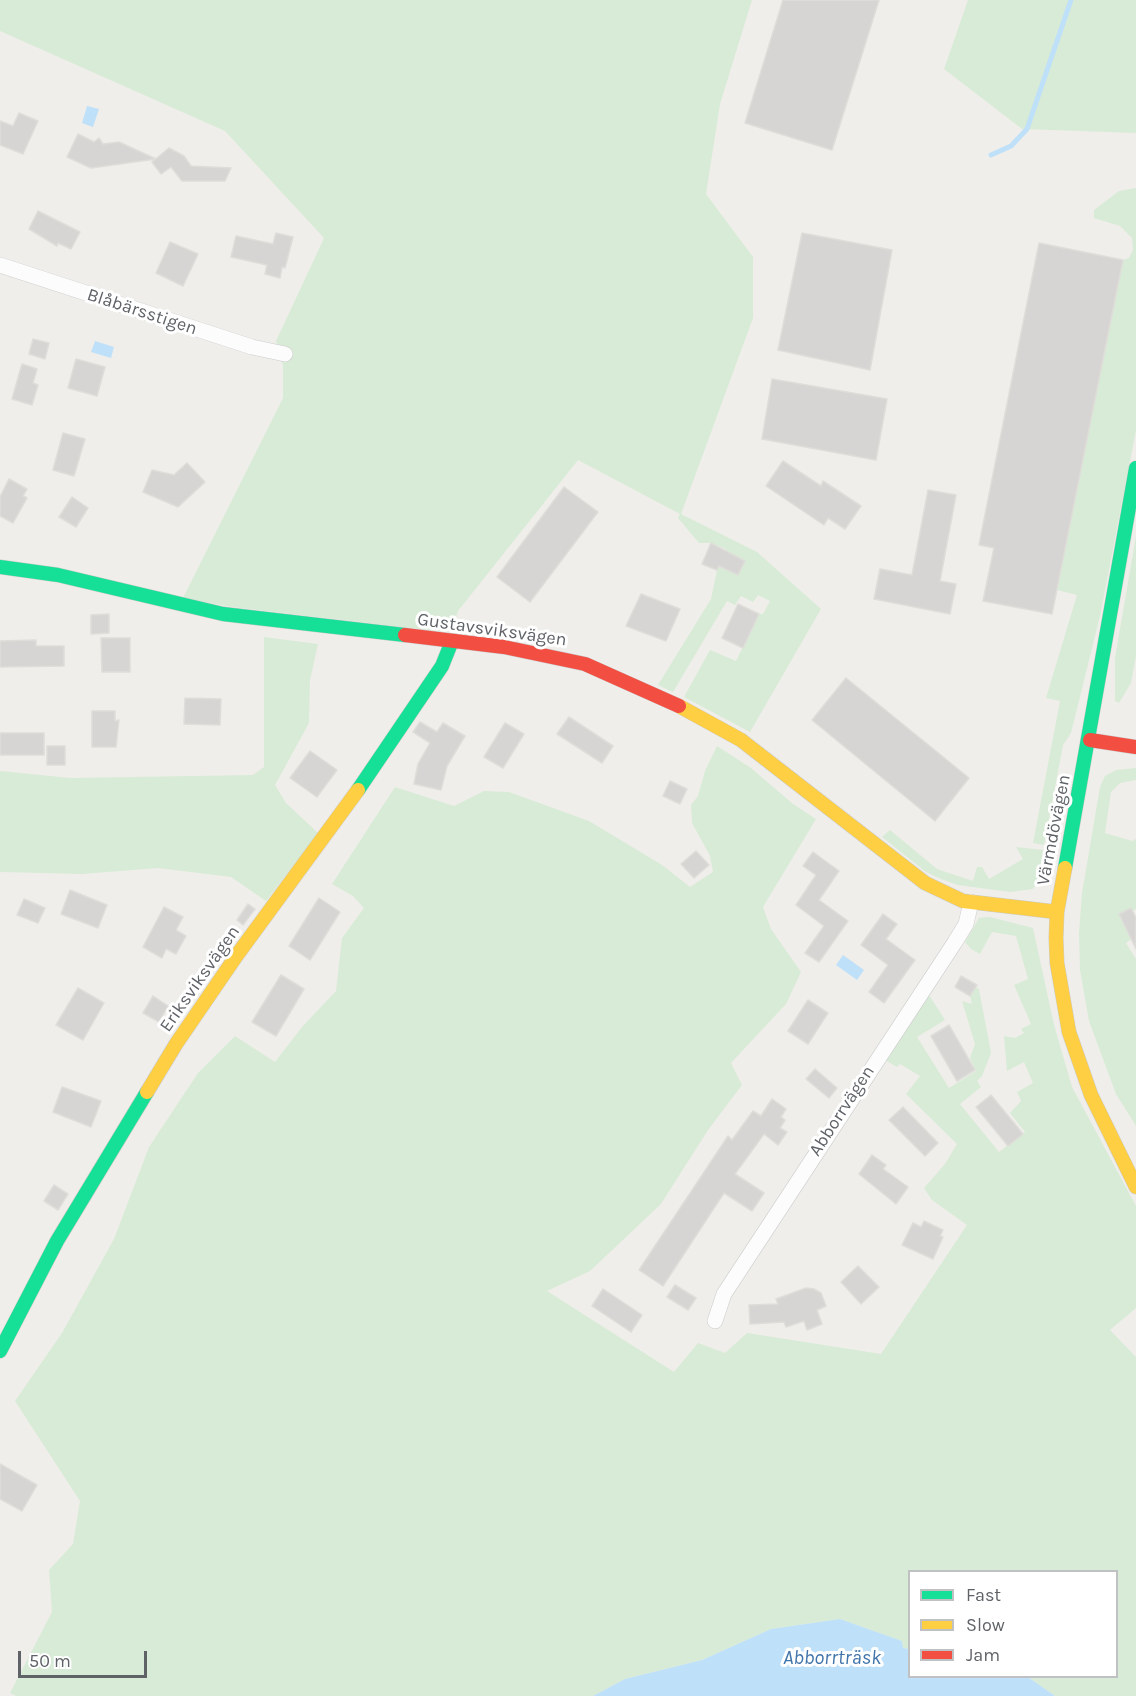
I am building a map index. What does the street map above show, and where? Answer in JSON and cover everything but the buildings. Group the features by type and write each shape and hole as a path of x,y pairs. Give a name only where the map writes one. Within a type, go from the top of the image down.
{"street":[{"name":"Blåbärsstigen","path":"0,265 252,347 285,354"},
{"name":"Värmdövägen","path":"1136,468 1090,740 1056,912 1057,963 1069,1032 1091,1095 1136,1187"},
{"name":"Gustavsviksvägen","path":"0,567 58,575 224,614 504,647 569,659 611,674 672,702 759,753 911,874 951,896 971,902 1056,912"},
{"name":"Eriksviksvägen","path":"0,1351 57,1241 176,1044 344,811 442,666 452,642"},
{"path":"1090,740 1136,747"},
{"name":"Abborrvägen","path":"715,1322 724,1293 966,924 971,902"}],"green space":[{"path":"0,0 752,0 720,104 706,194 753,257 753,318 681,514 757,552 821,609 750,732 684,697 710,650 736,661 759,614 763,614 770,601 758,595 753,602 741,596 735,605 727,601 673,692 658,685 711,599 717,570 726,549 711,543 699,543 678,518 680,514 578,460 458,611 452,630 446,632 232,607 183,598 283,398 283,366 276,341 324,238 225,131 0,31"},
{"path":"968,0 1136,0 1136,133 1022,129 944,69"},
{"path":"1136,188 1136,430 1100,616 1071,733 1063,745 1044,845 1033,843 1060,701 1046,698 1077,595 1057,590 1123,260 1129,258 1133,250 1132,238 1120,226 1094,218 1094,210 1119,191"},
{"path":"1136,536 1136,656 1131,683 1119,703 1115,701 1115,658"},
{"path":"264,637 318,644 310,680 309,723 275,785 286,803 318,833 266,901 231,877 158,868 82,874 0,872 0,771 71,778 253,775 264,767"},
{"path":"717,746 751,768 793,804 816,819 763,907 771,929 801,972 786,1004 731,1063 742,1085 708,1130 661,1204 590,1271 547,1291 674,1372 698,1343 725,1353 747,1333 881,1354 967,1225 932,1200 924,1188 945,1164 957,1144 906,1094 920,1076 900,1064 897,1067 885,1060 929,995 945,1020 917,1037 949,1088 976,1071 970,1058 975,1044 962,1001 972,1004 970,996 975,987 979,989 991,1053 982,1076 977,1081 981,1087 960,1104 999,1152 1025,1132 1010,1113 1021,1101 1017,1092 1033,1083 1024,1062 1007,1071 1004,1036 1015,1038 1024,1033 1021,1029 1031,1024 1014,985 1028,979 1016,936 992,932 980,954 965,942 979,918 990,917 1033,928 1054,1025 1072,1087 1136,1206 1136,1308 1110,1330 1136,1357 1136,1696 1055,1696 1029,1678 1118,1678 1118,1570 908,1570 908,1649 903,1648 902,1641 840,1619 771,1629 702,1660 625,1679 593,1696 16,1696 10,1693 52,1612 49,1570 73,1544 80,1501 15,1401 62,1333 114,1239 149,1147 198,1073 235,1036 275,1062 302,1027 336,991 342,938 364,908 353,896 332,884 395,787 454,806 484,791 509,792 589,821 662,865 690,887 713,872 710,856 692,823 691,805 698,796 705,771"},
{"path":"1136,768 1136,780 1120,783 1111,792 1105,833 1132,841 1136,839 1136,909 1133,911 1131,908 1119,914 1131,939 1126,943 1136,959 1136,1126 1116,1094 1089,1021 1080,970 1079,933 1082,893 1100,787 1105,776 1116,770"},
{"path":"890,830 937,869 973,881 977,867 982,867 989,879 1023,859 1016,847 1043,850 1038,883 1033,889 1010,892 958,885 941,879 926,872 882,837"}],"water":[{"path":"87,106 99,109 93,127 82,123"},
{"path":"95,341 114,347 111,358 91,352"},
{"path":"843,955 864,970 857,980 836,965"},
{"name":"Abborrträsk","path":"840,1619 902,1641 903,1648 908,1649 908,1678 1029,1678 1055,1696 593,1696 625,1679 702,1660 771,1629"}],"waterway":[{"path":"991,155 1011,146 1027,129 1071,0"}],"traffic: fast":[{"path":"1065,868 1136,468"},
{"path":"0,567 58,575 223,614 405,635"},
{"path":"358,790 442,666 452,641"},
{"path":"0,1351 57,1241 147,1092"}],"traffic: slow":[{"path":"679,706 741,740 925,883 963,901 1057,912"},
{"path":"147,1092 176,1044 237,955 358,790"},
{"path":"1065,868 1057,912 1056,938 1057,963 1069,1032 1091,1095 1136,1187"}],"traffic: jam":[{"path":"405,635 504,647 585,664 679,706"},
{"path":"1090,740 1136,747"}]}
